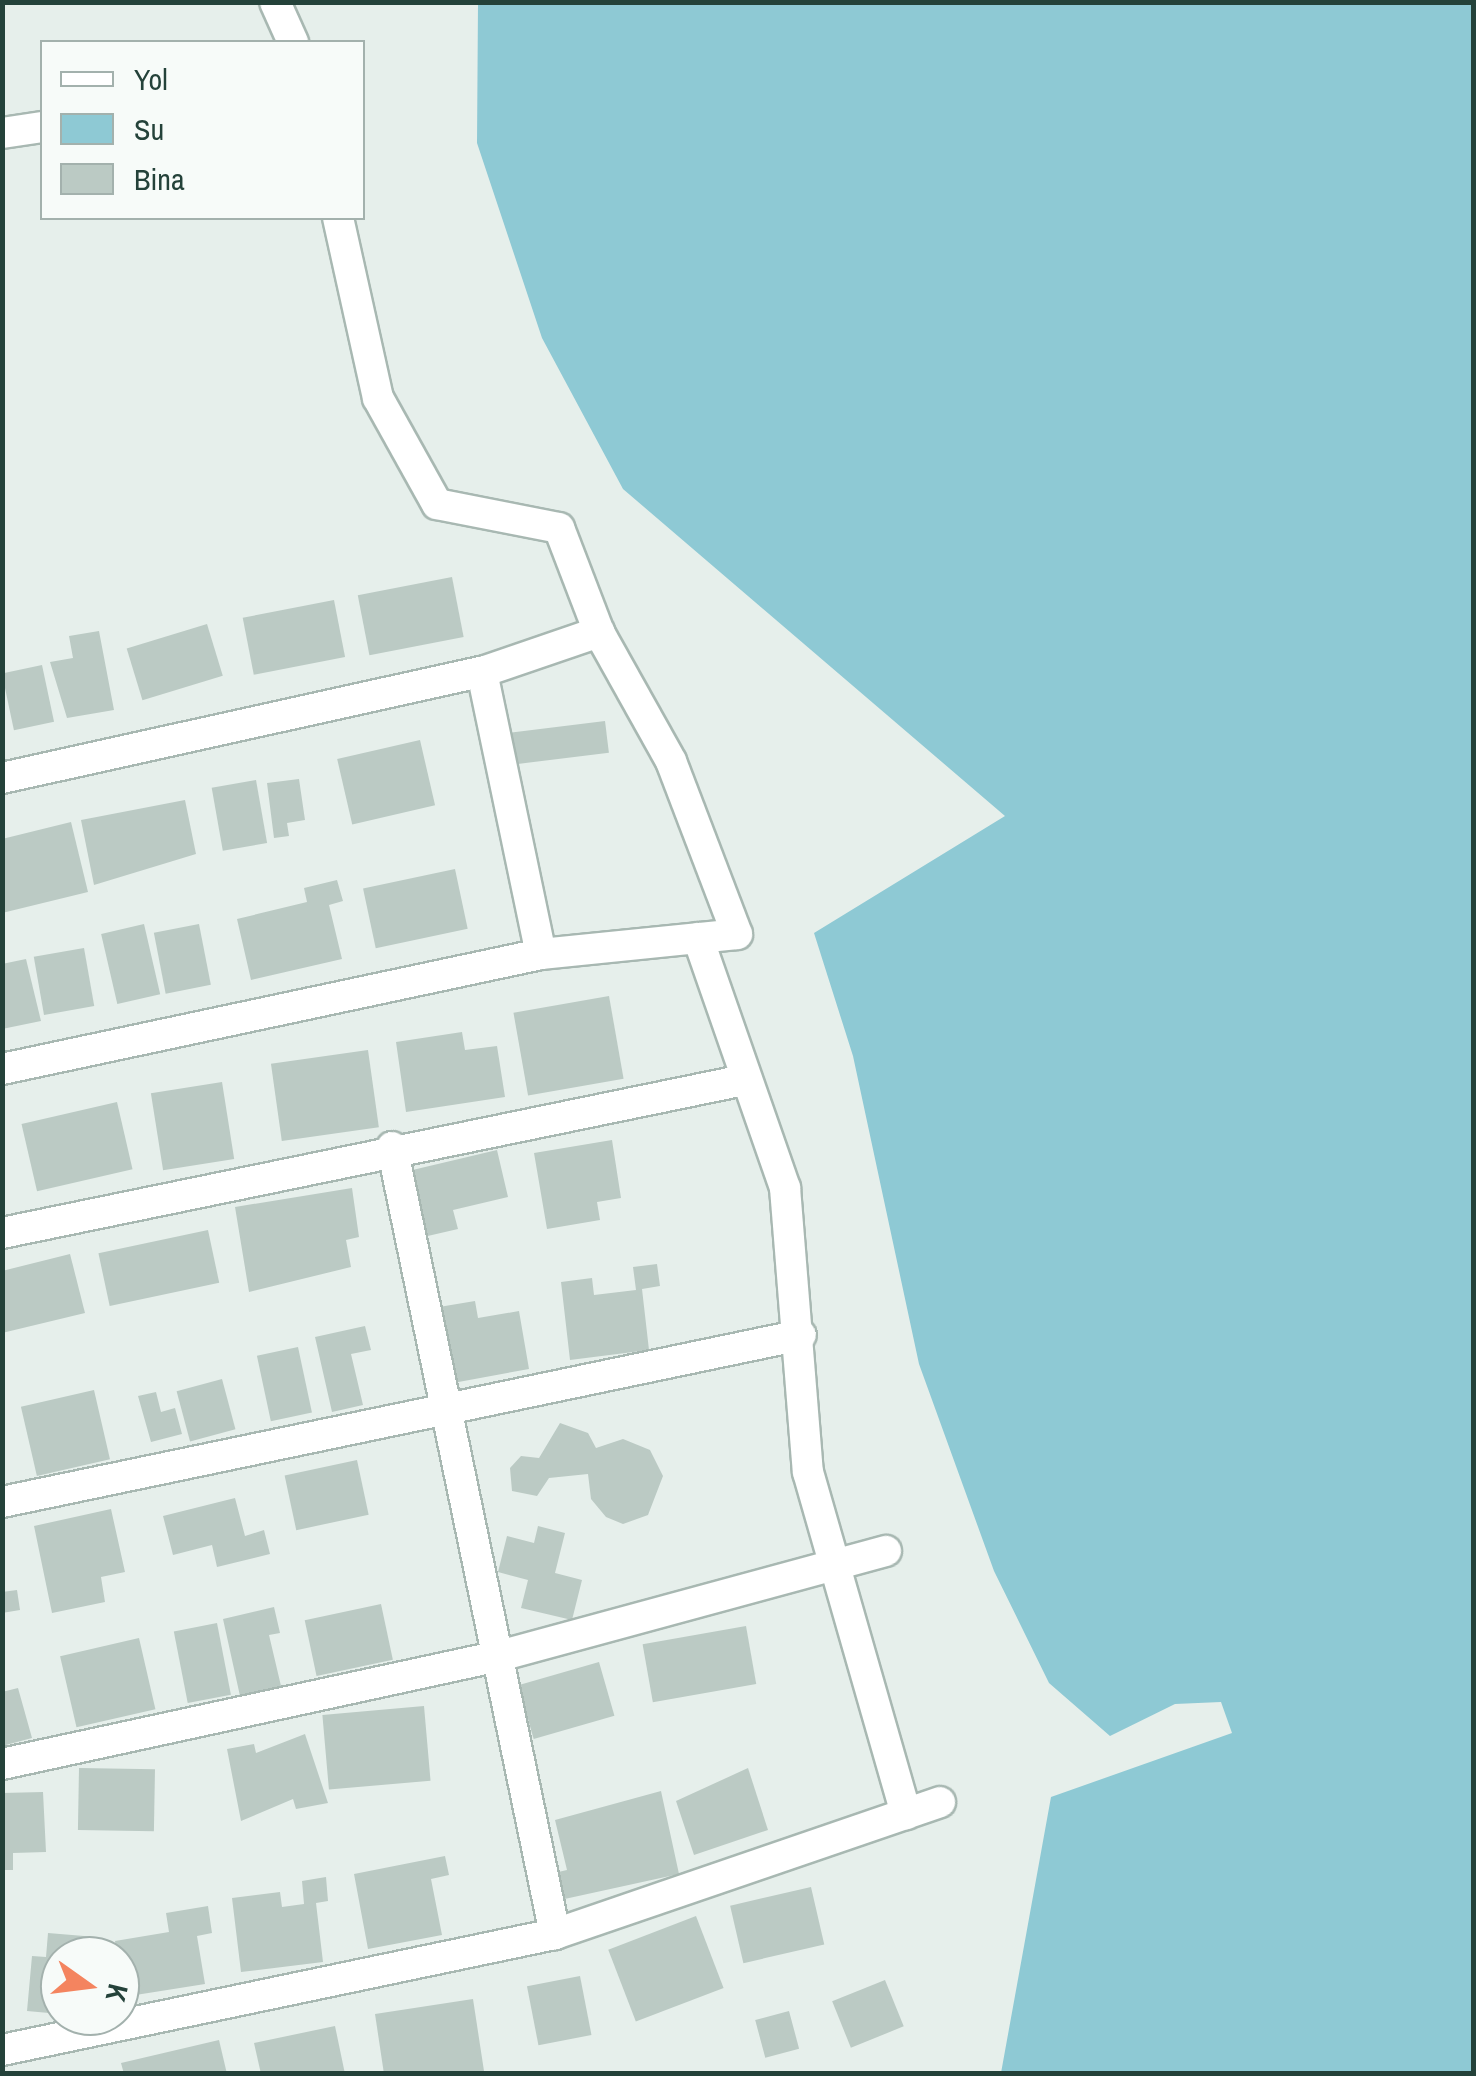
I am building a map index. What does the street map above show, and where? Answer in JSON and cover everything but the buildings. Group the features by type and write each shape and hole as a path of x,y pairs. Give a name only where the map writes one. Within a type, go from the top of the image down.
{"street":[{"path":"275,2 291,40"},
{"path":"2,132 40,127"},
{"path":"2,1069 541,954 737,934 671,761 599,632 560,528 437,504 378,398 338,220"},
{"path":"2,778 482,672 599,632"},
{"path":"482,672 541,954"},
{"path":"698,938 744,1080 786,1188 802,1335 808,1472 830,1566 906,1814"},
{"path":"2,1233 392,1148 744,1080"},
{"path":"392,1148 555,1934"},
{"path":"2,1502 802,1335"},
{"path":"2,1764 499,1656 886,1551"},
{"path":"2,2050 555,1934 940,1802"}],"water":[{"path":"478,3 1473,3 1473,2073 1001,2073 1051,1797 1232,1733 1221,1702 1175,1704 1110,1736 1049,1683 994,1571 919,1364 853,1056 814,933 1005,816 623,489 542,338 477,143"}]}
